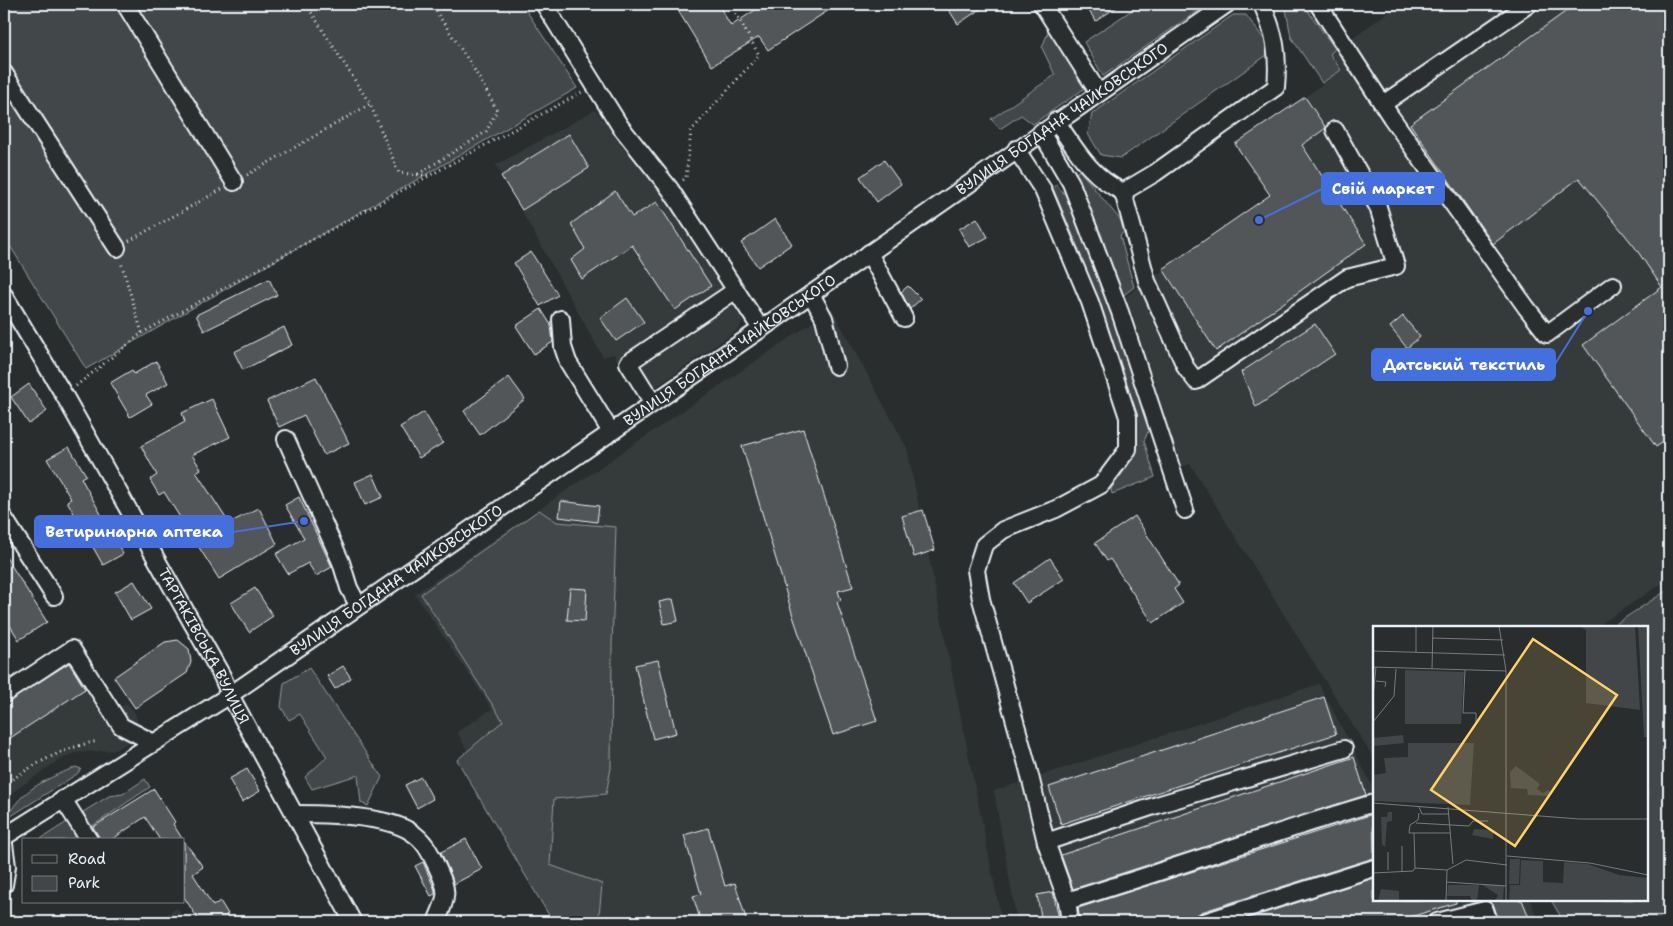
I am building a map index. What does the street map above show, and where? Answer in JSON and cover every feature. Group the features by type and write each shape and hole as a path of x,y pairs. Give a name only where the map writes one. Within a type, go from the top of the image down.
{"street":[{"path":"125,4 234,182"},
{"path":"544,4 620,126 670,188 761,329"},
{"path":"1043,4 1098,92"},
{"name":"ВУЛИЦЯ БОГДАНА ЧАЙКОВСЬКОГО","path":"4,837 152,742 230,695 761,329 1226,4"},
{"path":"1123,192 1155,172 1276,87 1279,59 1262,4"},
{"path":"1318,4 1383,104 1455,208 1547,334 1613,285"},
{"path":"1383,104 1529,4"},
{"path":"4,73 117,248"},
{"path":"1056,121 1084,161 1104,183 1123,192 1147,280 1186,368 1196,382 1347,278 1396,266 1378,207 1335,130"},
{"path":"1041,132 1071,183 1117,302 1185,510"},
{"path":"1016,149 1043,190 1090,302 1128,417 1128,448 1101,485 1056,509 1003,530 984,545 976,570 981,599 1046,842 1067,901 1070,922"},
{"path":"868,253 904,318"},
{"path":"652,403 628,363 736,290"},
{"path":"811,294 824,318 836,366"},
{"name":"ТАРТАКІВСЬКА ВУЛИЦЯ","path":"4,295 64,395 222,676 230,695 353,922"},
{"path":"561,319 563,347 568,362 611,432"},
{"path":"286,439 341,562 348,588 358,605"},
{"path":"4,518 54,596"},
{"path":"4,694 72,649 121,726 152,742"},
{"path":"1046,842 1157,805 1344,749"},
{"path":"63,799 88,838"},
{"path":"1067,901 1146,877 1277,831 1373,802"},
{"path":"294,814 328,814 364,819 398,825 412,832 431,853 448,896 436,922"},
{"path":"4,844 7,866 4,885"},
{"path":"1204,922 1373,868"},
{"path":"1437,922 1485,910 1489,922"}],"path":[{"path":"306,4 370,104 399,173 432,176"},
{"path":"418,175 486,132 497,110 471,64 431,4"},
{"path":"670,188 686,178 691,131 759,55 734,10 735,4"},
{"path":"64,395 142,333 432,176 595,85"},
{"path":"142,333 117,248 370,104"},
{"path":"4,784 28,768 73,746 98,741"}],"shaded area":[{"path":"1400,4 1669,4 1669,579 1598,626 1373,626 1373,757 1190,464 1181,467 1125,297 1314,165 1303,144 1326,129 1305,97 1342,70 1331,53"},
{"path":"595,110 641,163 743,321 739,329 639,399 614,354 603,357 496,165"},
{"path":"832,309 907,448 1002,922 561,922 457,732 492,709 415,594"},
{"path":"88,682 108,715 127,703 135,713 139,728 127,743 115,750 74,753 56,762 4,798 4,734"},
{"path":"1319,684 1373,787 1373,901 1530,901 1539,922 1017,922 994,791"},
{"path":"213,905 223,922 154,922 177,908 186,921"}],"green space":[{"path":"4,4 522,4 577,88 86,369 4,236"},
{"path":"1141,4 1208,4 1103,76 1084,42"},
{"path":"1285,4 1303,4 1335,49 1330,54 1341,70 1322,83 1291,37"},
{"path":"1233,15 1246,15 1264,39 1267,55 1121,158 1101,155 1088,134 1092,114"},
{"path":"1049,29 1085,88 1033,124 1021,115 1000,129 991,119 1055,75 1042,48"},
{"path":"1079,170 1127,228 1120,236 1134,287 1121,297 1102,236 1075,175"},
{"path":"1056,184 1071,202 1110,306 1150,427 1144,441 1155,477 1112,494 1111,489 1127,467 1137,444 1135,416 1117,356 1075,240 1053,188"},
{"path":"539,510 557,522 616,527 612,645 611,768 606,794 554,799 550,865 602,884 599,916 570,922 553,922 457,760 503,721 421,594"},
{"path":"1669,589 1669,922 1564,922 1552,901 1648,901 1648,626 1613,626"},
{"path":"309,668 382,777 368,806 361,803 358,775 312,789 305,777 327,757 300,714 289,720 281,707 284,683"},
{"path":"76,767 81,769 77,774 8,818 13,808 27,792 46,780"},
{"path":"145,779 150,787 91,827 83,812 109,796 123,794"},
{"path":"67,822 76,836 72,838 42,838"}],"building":[{"path":"674,4 718,4 731,26 764,4 838,4 768,50 759,37 712,66"},
{"path":"945,4 988,4 958,24"},
{"path":"1084,4 1121,4 1096,21"},
{"path":"1576,4 1669,4 1669,438 1656,447 1583,345 1662,287 1634,246 1579,178 1493,244 1410,124"},
{"path":"1305,97 1326,128 1302,145 1366,244 1216,351 1163,269 1270,195 1235,144"},
{"path":"569,134 589,168 522,210 501,176"},
{"path":"884,160 901,184 877,202 860,177"},
{"path":"615,191 632,217 657,202 711,286 675,310 632,245 582,279 571,260 585,249 571,224"},
{"path":"977,218 988,237 969,247 959,229"},
{"path":"775,219 792,244 758,267 741,243"},
{"path":"531,252 558,295 540,306 514,263"},
{"path":"269,279 277,295 204,331 196,315"},
{"path":"908,286 921,299 910,309 901,292"},
{"path":"627,298 644,322 616,341 600,318"},
{"path":"541,309 551,325 553,342 534,354 516,326"},
{"path":"1403,316 1420,337 1407,348 1390,327"},
{"path":"1315,324 1335,354 1256,407 1241,372"},
{"path":"284,327 292,345 243,370 234,352"},
{"path":"156,361 168,383 146,395 152,404 130,417 110,383 132,370 134,374"},
{"path":"316,377 349,443 324,455 304,415 279,427 267,401"},
{"path":"509,377 525,399 480,435 464,411"},
{"path":"29,384 47,411 29,424 11,397"},
{"path":"212,399 230,437 192,455 201,469 196,472 229,523 259,508 277,544 219,579 164,492 159,495 150,480 157,475 141,446 185,422 182,413"},
{"path":"424,412 443,443 419,458 400,427"},
{"path":"803,429 853,587 838,591 841,600 837,602 877,721 833,735 793,616 742,446"},
{"path":"69,447 86,475 81,478 123,554 103,565 67,501 71,499 47,459"},
{"path":"373,474 383,497 365,505 355,482"},
{"path":"299,497 332,567 316,576 308,563 288,574 276,554 304,538 285,505"},
{"path":"561,501 599,506 597,522 559,517"},
{"path":"923,510 935,550 914,557 902,516"},
{"path":"1135,516 1179,585 1174,589 1183,603 1153,623 1110,559 1107,561 1095,543"},
{"path":"4,554 47,622 19,640 4,616"},
{"path":"1050,558 1064,579 1027,603 1014,583"},
{"path":"134,581 151,609 131,620 115,592"},
{"path":"255,588 273,616 249,632 231,603"},
{"path":"570,588 587,589 585,621 567,620"},
{"path":"673,599 678,621 664,624 659,602"},
{"path":"178,640 189,649 191,662 187,673 135,708 114,677 165,642"},
{"path":"658,660 676,733 653,739 635,665"},
{"path":"69,663 85,689 4,742 4,704"},
{"path":"343,666 351,678 335,689 327,676"},
{"path":"1324,697 1336,734 1061,824 1049,787"},
{"path":"1354,757 1366,795 1073,889 1061,855"},
{"path":"247,769 260,791 242,802 229,779"},
{"path":"421,777 433,799 417,808 405,785"},
{"path":"154,789 175,822 173,824 182,838 159,838 145,817 114,838 100,838 93,827"},
{"path":"1373,814 1373,858 1201,912 1196,916 1194,922 1080,922 1078,908"},
{"path":"708,828 725,886 735,883 747,922 701,922 693,896 701,894 684,835"},
{"path":"466,839 482,869 454,884 441,852"},
{"path":"185,842 203,867 193,874 213,906 220,901 228,914 226,915 230,922 200,922 185,899"},
{"path":"423,862 435,890 435,894 431,896 415,866"},
{"path":"1373,878 1373,901 1456,901 1456,903 1394,922 1236,922"},
{"path":"1053,892 1060,922 1042,922 1037,895"},
{"path":"1488,901 1522,901 1531,922 1499,922 1494,906"}],"place":[{"name":"Свiй маркет","path":"1259,220"},
{"name":"Датський текстиль","path":"1588,311"},
{"name":"Ветиринарна аптека","path":"304,521"}]}
